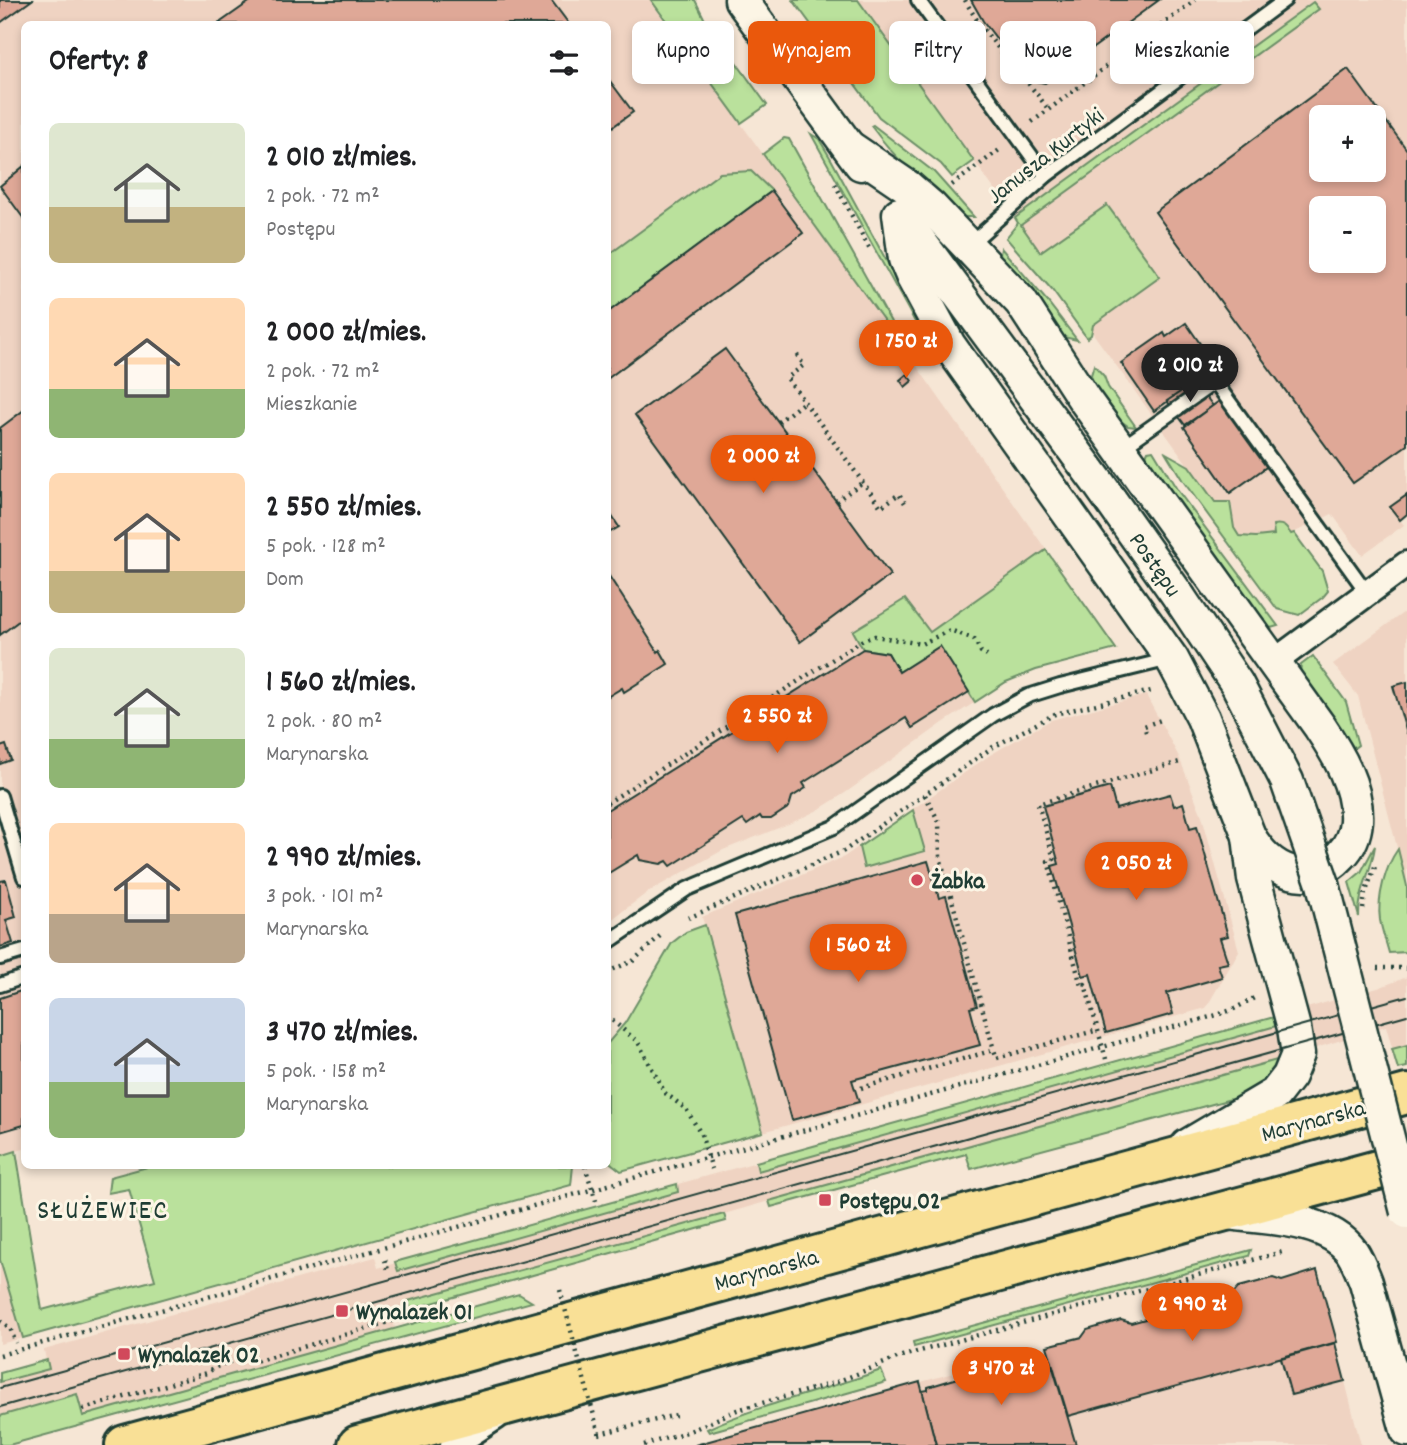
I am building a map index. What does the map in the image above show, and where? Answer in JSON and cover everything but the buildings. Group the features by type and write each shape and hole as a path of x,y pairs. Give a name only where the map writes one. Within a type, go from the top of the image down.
{"main road":[{"name":"Marynarska","path":"125,1445 1407,1094"},
{"path":"358,1445 1407,1162"}],"street":[{"name":"Postępu","path":"741,0 1106,494 1237,684 1275,756 1323,884 1407,1212"},
{"path":"849,147 908,187 931,207 1021,302 1084,399 1274,662 1339,757 1350,787 1356,824 1353,838 1335,863 1311,875 1300,874 1278,867 1266,859 1249,836"},
{"path":"899,214 905,259 949,345 1172,659 1203,718 1226,771 1249,836 1254,879 1294,1028 1298,1054 1283,1086 1268,1100 1159,1162"},
{"path":"1274,662 1407,564"},
{"path":"1221,1213 1306,1224 1330,1234 1347,1246 1366,1282 1407,1430"},
{"path":"453,1445 521,1400"}],"lane":[{"path":"918,0 1045,176"},
{"name":"Janusza Kurtyki","path":"968,246 1045,176 1277,3"},
{"path":"1120,449 1215,382 1368,594"},
{"path":"611,940 687,889 834,827 950,743 1020,700 1060,686 1172,659"},
{"path":"0,796 21,867"},
{"path":"0,958 21,952"},
{"path":"0,985 21,978"}],"path":[{"path":"965,0 1048,108"},
{"path":"952,185 1017,137 1048,108 1195,0"},
{"path":"797,355 804,365 787,378 804,402 881,507 898,494 907,506"},
{"path":"778,422 804,402"},
{"path":"836,501 863,482"},
{"path":"611,800 863,640 875,636 921,644 950,629 974,639 981,652 987,656"},
{"path":"1146,732 1144,726 1164,719"},
{"path":"1105,1059 1085,984 1081,986 1048,861 1054,859 1038,804 1183,761"},
{"path":"925,795 939,822 940,857 997,1058 1098,1030"},
{"path":"1364,918 1364,894 1378,854"},
{"path":"1374,956 1377,968"},
{"path":"0,1355 1226,1013 1256,996"},
{"path":"611,1019 638,1042 665,1093 686,1109 701,1134 712,1169"},
{"path":"862,1088 994,1050"},
{"path":"586,1169 596,1202"},
{"path":"644,1445 691,1431 746,1407 845,1379 902,1356 1292,1249"},
{"path":"385,1260 389,1273"},
{"path":"559,1290 599,1434 680,1414"},
{"path":"83,1409 207,1373 234,1361 255,1361 402,1318"},
{"path":"0,1321 10,1328 16,1343"}],"shaded area":[{"path":"0,0 651,0 666,21 632,21 632,84 712,84 911,358 1116,649 1036,670 1006,682 818,810 723,850 648,892 611,920 611,21 21,21 21,1150 0,1156"},
{"path":"858,0 1407,0 1407,514 1400,520 1404,525 1362,555 1332,514 1291,534 1286,527 1275,535 1256,538 1239,536 1234,528 1232,506 1227,501 1214,501 1092,332 1093,325 1159,277 1040,253 1020,225 1215,84 1254,84 1254,56 1318,10 1313,2 1254,45 1254,21 1110,21 1110,84 1200,84 1015,218 918,84 986,84 986,21 889,21 889,43"},
{"path":"1407,610 1407,886 1358,696 1333,664"},
{"path":"1146,695 1179,757 1202,816 1239,951 1206,1008 763,1132 702,917 844,857 990,755 1051,720"},
{"path":"1407,977 1407,1067 1398,1069 1386,1026 1284,1058 1246,1095 971,1169 966,1154 771,1207 769,1201 724,1214 726,1221 392,1314 395,1329 83,1416 9,1445 0,1445 0,1373 46,1360 44,1350 375,1257 378,1268 1378,988"},
{"path":"0,1260 23,1338 0,1344"},
{"path":"1317,1270 1361,1445 695,1445 1082,1337 1087,1330 1121,1320 1131,1323 1231,1295 1239,1287 1273,1278 1282,1281"}],"green space":[{"path":"651,0 695,0 706,21 666,21"},
{"path":"793,0 858,0 873,21 808,21"},
{"path":"1313,2 1319,9 1254,56 1254,45"},
{"path":"875,24 889,43 889,84 919,84 974,161 952,177 941,164 879,117 855,84 875,84"},
{"path":"734,59 748,79 748,84 752,84 767,105 741,123 712,84 734,84"},
{"path":"1200,84 1216,84 1021,225 1040,252 1107,205 1160,277 1093,325 1091,335 1087,338 1052,290 1006,238 1018,223 1015,218"},
{"path":"871,126 934,172 974,217 960,217 936,196 891,151"},
{"path":"811,134 819,139 831,159 934,348 935,358"},
{"path":"784,138 789,139 911,358 763,154"},
{"path":"751,171 772,191 611,310 611,253 720,173"},
{"path":"1001,248 1077,340 1059,336 999,261"},
{"path":"1094,365 1104,376 1108,387 1136,427 1128,426 1118,419 1094,386 1091,375"},
{"path":"1153,450 1178,491 1278,626 1267,629 1145,458 1148,451"},
{"path":"1166,453 1189,466 1215,502 1230,502 1234,528 1239,536 1274,535 1273,525 1284,526 1291,534 1294,533 1322,571 1328,591 1323,597 1299,615 1277,609 1183,481"},
{"path":"1046,550 1116,649 1036,670 1006,682 975,702 940,647 899,672 888,653 863,649 853,631 905,599 930,632"},
{"path":"1313,656 1346,702 1358,745 1354,748 1300,672 1301,665"},
{"path":"913,810 925,851 864,868 859,847"},
{"path":"1375,846 1361,898 1359,917 1349,882 1361,872"},
{"path":"1398,849 1407,886 1407,952 1389,953 1380,920 1380,902 1386,874"},
{"path":"705,925 763,1132 621,1171 611,1163 611,1039 625,1023 672,943 686,932"},
{"path":"1274,1017 1276,1026 758,1171 756,1162"},
{"path":"1407,1045 1407,1067 1398,1069 1392,1049"},
{"path":"1284,1058 1275,1076 1246,1095 971,1169 966,1154 771,1207 769,1201"},
{"path":"16,1151 42,1310 155,1280 129,1189 108,1193 110,1177 140,1169 573,1169 571,1185 23,1338 0,1260 0,1156"},
{"path":"677,1184 678,1192 398,1271 395,1262"},
{"path":"724,1214 726,1221 411,1309 408,1301"},
{"path":"1251,1250 1249,1256 914,1347 913,1342"},
{"path":"519,1294 532,1302 9,1445 0,1445 0,1416 77,1394 83,1416"},
{"path":"47,1360 49,1369 0,1382 0,1373"},
{"path":"881,1370 886,1382 709,1432 707,1429 750,1412"}],"tram line":[{"path":"0,1388 1407,996"},
{"path":"0,1407 1407,1015"}],"place":[{"name":"Żabka","path":"917,880"},
{"name":"Postępu 02","path":"825,1200"},
{"name":"Wynalazek 01","path":"342,1311"},
{"name":"Wynalazek 02","path":"124,1354"}],"district":[{"name":"SŁUŻEWIEC","path":"103,1208"}]}
